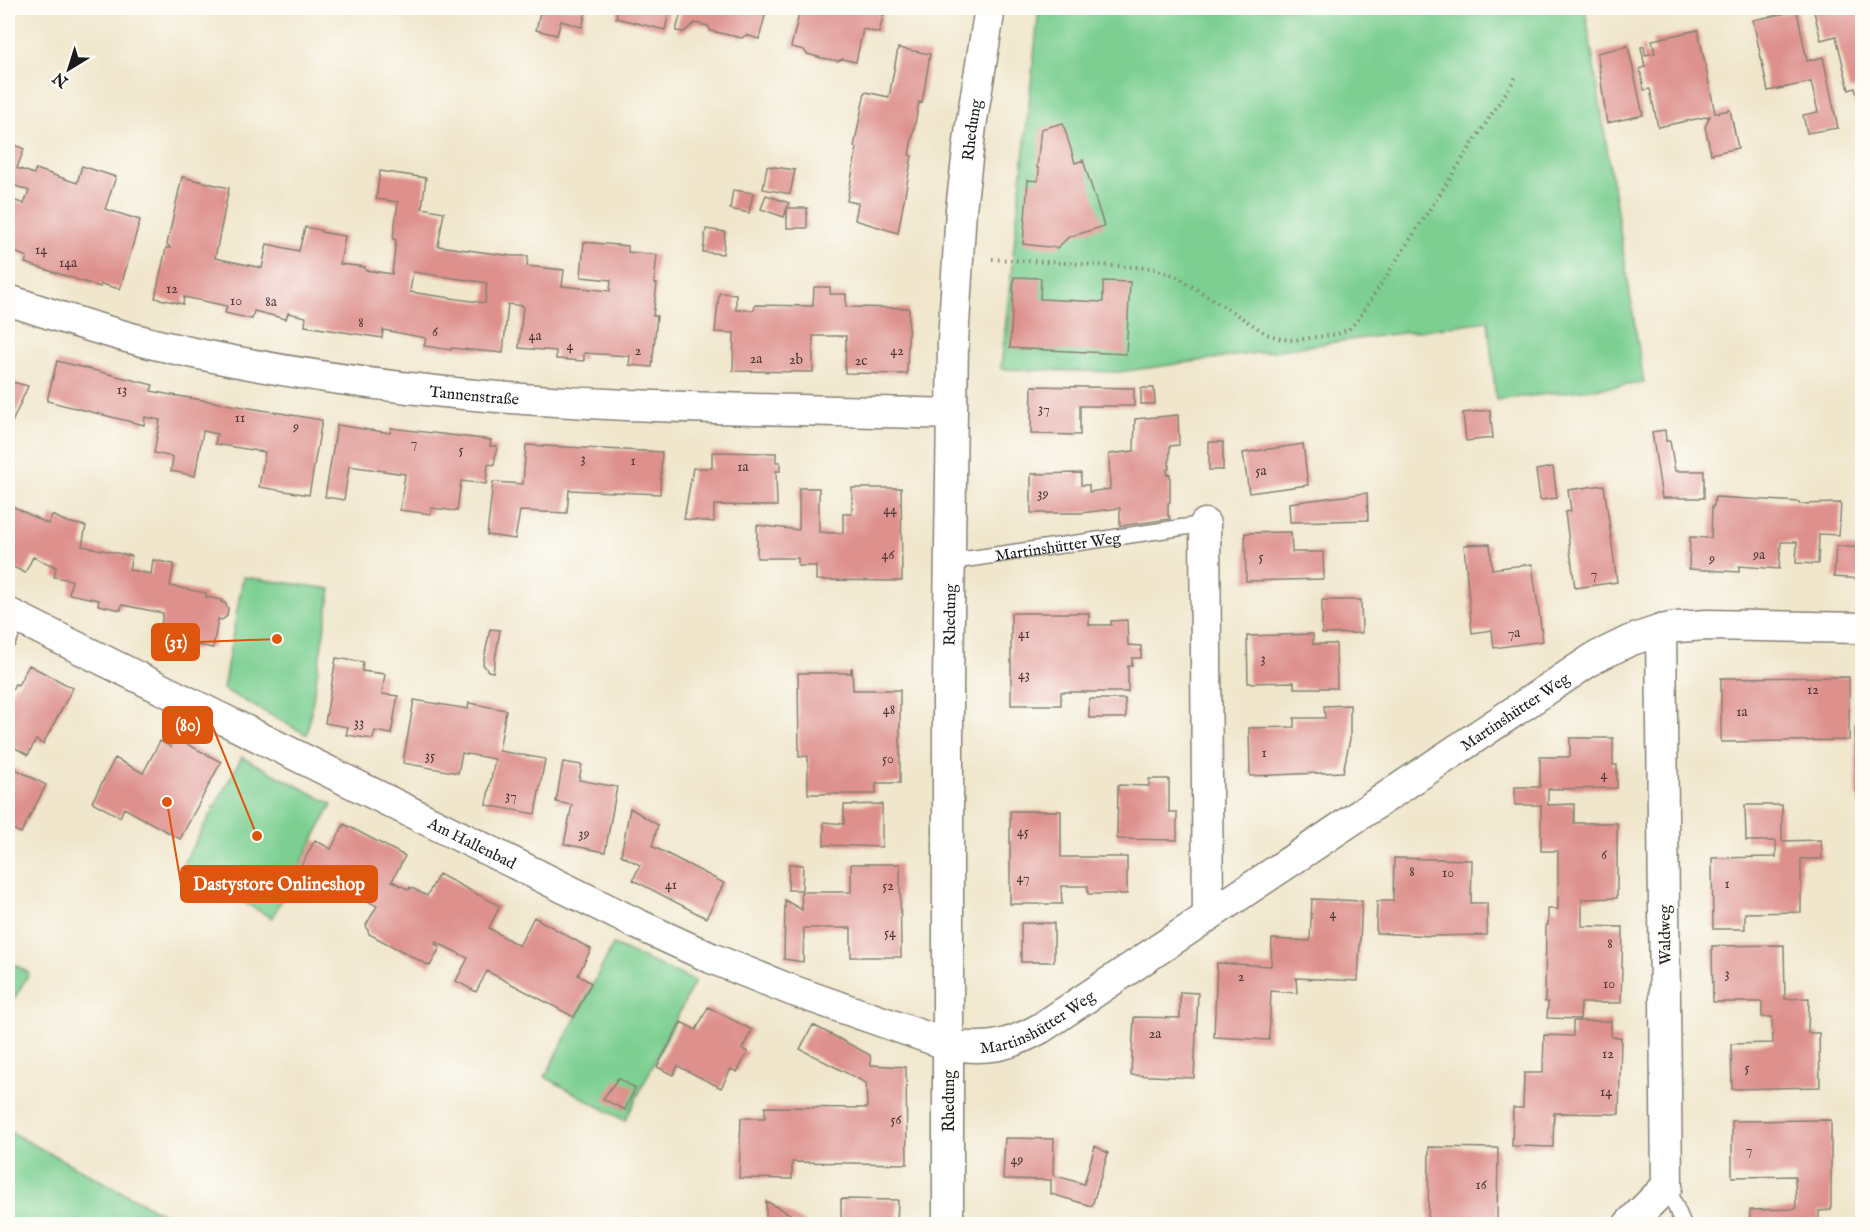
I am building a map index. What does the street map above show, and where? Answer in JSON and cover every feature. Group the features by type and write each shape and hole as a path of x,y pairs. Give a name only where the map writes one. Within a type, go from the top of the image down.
{"street":[{"name":"Rhedung","path":"948,1224 948,562 951,414 961,209 971,126 990,8"},
{"name":"Tannenstraße","path":"8,300 74,322 155,344 261,366 411,388 561,401 951,414"},
{"name":"Martinshütter Weg","path":"1205,524 1208,915"},
{"name":"Am Hallenbad","path":"11,625 711,958 791,990 949,1045"},
{"name":"Martinshütter Weg","path":"949,1045 988,1047 1022,1039 1041,1029 1594,658 1629,641 1661,630 1707,625 1863,628"},
{"name":"Waldweg","path":"1661,630 1666,1186"},
{"path":"1629,1224 1666,1186"}],"lane":[{"name":"Martinshütter Weg","path":"948,562 1205,524"},
{"path":"1666,1186 1683,1224"}],"path":[{"path":"958,258 1152,268 1176,276 1273,337 1295,340 1344,332 1357,321 1515,77"}],"green space":[{"path":"1039,8 1585,8 1644,383 1496,400 1488,321 1119,372 1001,369"},
{"path":"243,577 331,589 307,735 223,689"},
{"path":"242,757 332,804 272,918 181,868"},
{"path":"613,945 695,981 625,1121 545,1077"},
{"path":"10,962 29,973 8,1010 8,967"},
{"path":"8,1131 182,1224 8,1224"}],"building":[{"path":"541,8 587,8 582,27 561,21 557,35 536,30"},
{"path":"618,8 670,8 665,30 616,18"},
{"path":"682,8 767,8 759,39 746,35 742,38 711,31 708,26 695,23 684,32 676,31"},
{"path":"776,8 885,8 879,33 863,29 856,62 822,58 791,47 799,14"},
{"path":"1813,8 1862,8 1862,98 1858,99 1855,88 1849,90 1836,36 1821,40"},
{"path":"1797,11 1807,61 1823,57 1838,128 1807,133 1803,115 1818,112 1811,82 1768,91 1753,20"},
{"path":"1698,30 1715,113 1730,110 1738,148 1711,154 1705,127 1710,116 1658,127 1650,89 1644,90 1640,69 1645,67 1641,47 1644,46 1645,55 1655,53 1652,40"},
{"path":"1628,46 1643,115 1607,123 1597,53"},
{"path":"898,48 930,54 922,103 919,102 909,155 912,156 898,233 855,220 858,203 847,201 857,148 854,147 865,92 889,97"},
{"path":"1063,123 1075,163 1083,160 1104,226 1069,237 1057,248 1023,244 1028,180 1038,181 1041,129"},
{"path":"8,142 24,149 17,168 34,174 36,169 77,183 82,166 116,177 105,209 140,220 120,289 101,284 100,287 25,263 27,257 8,249 8,198 24,204 29,191 8,183"},
{"path":"767,166 795,170 790,194 763,189"},
{"path":"380,171 426,178 422,208 444,212 438,246 528,256 527,266 564,270 562,286 610,291 611,280 581,277 584,242 628,246 628,252 657,255 654,283 657,284 653,316 657,316 652,367 629,365 630,356 584,353 584,361 556,359 556,351 519,348 523,306 508,304 503,353 424,346 426,338 383,330 382,338 305,326 306,317 288,313 286,319 254,311 252,319 225,313 227,306 184,297 183,304 155,298 166,248 170,248 167,244 182,177 229,188 215,258 262,268 267,244 299,251 305,227 345,236 340,264 392,274 396,240 393,239 398,202 376,199","holes":["413,272 487,283 485,303 410,292"]},
{"path":"733,190 753,193 749,213 730,209"},
{"path":"766,195 789,203 784,217 761,209"},
{"path":"787,208 807,208 807,228 787,228"},
{"path":"706,229 725,232 723,254 703,252"},
{"path":"1014,277 1041,278 1040,299 1103,302 1103,281 1130,282 1126,354 1010,348"},
{"path":"814,287 830,287 830,294 846,294 846,307 909,308 907,374 845,373 846,336 813,336 813,372 733,371 734,333 715,332 719,293 736,294 736,310 754,310 755,305 813,306"},
{"path":"57,361 153,385 151,391 322,420 309,495 259,487 265,452 215,444 217,434 203,431 195,476 171,471 173,457 154,453 160,420 145,417 144,425 47,401"},
{"path":"8,381 28,386 10,427 8,427"},
{"path":"1032,386 1134,388 1134,406 1080,406 1080,435 1031,434"},
{"path":"1141,388 1154,388 1155,404 1141,404"},
{"path":"1490,410 1493,438 1466,441 1463,413"},
{"path":"1178,415 1179,445 1170,446 1169,469 1167,469 1167,475 1170,474 1168,516 1170,519 1120,526 1120,508 1081,513 1031,513 1031,474 1081,473 1081,485 1089,485 1089,492 1110,489 1109,454 1134,451 1135,419"},
{"path":"337,425 390,433 391,428 491,440 490,446 497,446 494,465 488,464 486,484 461,481 457,511 431,508 431,514 400,510 405,474 349,466 344,500 325,497"},
{"path":"1665,430 1666,441 1670,441 1675,471 1704,471 1704,498 1662,498 1652,432"},
{"path":"1209,442 1223,442 1223,470 1209,470"},
{"path":"1303,444 1308,485 1249,493 1243,453"},
{"path":"526,445 662,452 660,494 569,490 567,513 520,511 515,539 487,535 493,482 523,484"},
{"path":"712,452 776,453 776,462 780,462 780,471 776,471 777,506 714,505 714,522 684,519 693,468 712,468"},
{"path":"1553,467 1557,498 1540,500 1536,470"},
{"path":"1604,485 1617,582 1575,588 1565,512 1571,511 1568,490"},
{"path":"799,488 819,488 819,532 843,533 843,514 852,514 852,488 901,488 902,581 816,580 816,566 798,566 798,558 757,558 757,525 799,530"},
{"path":"1367,493 1368,520 1290,522 1289,503"},
{"path":"1715,497 1799,502 1799,504 1841,503 1839,535 1819,534 1818,564 1796,563 1797,542 1781,542 1779,569 1739,566 1739,572 1689,569 1690,537 1711,538 1712,506 1714,506"},
{"path":"8,504 48,524 52,515 67,522 86,526 82,546 132,556 129,570 151,574 153,560 174,564 170,586 206,593 206,597 222,600 221,602 225,603 228,608 227,616 222,620 218,619 213,648 198,645 197,650 173,646 174,641 159,638 163,613 122,605 121,610 98,605 99,600 69,594 72,580 54,577 56,567 33,557 25,573 8,564"},
{"path":"1291,532 1292,552 1323,552 1324,579 1246,581 1245,533"},
{"path":"1490,544 1492,569 1532,564 1543,641 1494,648 1492,630 1472,633 1464,545"},
{"path":"1836,546 1862,548 1862,579 1834,577"},
{"path":"1322,600 1361,600 1362,633 1322,634"},
{"path":"1011,613 1089,613 1089,625 1111,625 1111,621 1127,620 1128,645 1141,646 1141,658 1132,658 1132,666 1128,666 1128,692 1061,692 1061,705 1011,705"},
{"path":"490,629 500,630 493,672 488,671 483,664"},
{"path":"1313,634 1313,644 1336,644 1337,688 1294,688 1294,682 1248,683 1247,636"},
{"path":"336,658 363,662 362,671 385,674 382,694 398,696 391,734 375,731 373,739 346,735 348,727 325,723"},
{"path":"29,665 73,688 43,744 36,740 28,755 8,744 8,698"},
{"path":"851,668 853,690 900,690 900,783 876,783 876,794 808,794 808,756 799,757 798,673 851,673"},
{"path":"1849,677 1849,740 1721,742 1721,678"},
{"path":"1089,699 1125,699 1126,718 1089,718"},
{"path":"414,700 468,709 469,703 506,710 499,751 545,759 535,814 486,805 495,759 462,753 458,773 403,763"},
{"path":"1350,705 1350,739 1343,772 1250,776 1249,728 1294,727 1294,718 1325,718 1324,706"},
{"path":"1862,726 1862,798 1857,798 1855,727"},
{"path":"176,738 221,762 180,839 124,808 120,817 92,802 115,758 143,773 160,741 171,747"},
{"path":"1570,738 1613,738 1613,765 1617,765 1617,788 1548,789 1548,805 1574,804 1574,823 1617,823 1617,898 1582,899 1582,926 1623,927 1621,1003 1581,1003 1580,1019 1547,1018 1548,1002 1545,1002 1546,925 1548,925 1548,909 1558,909 1558,851 1541,851 1541,805 1515,805 1515,787 1540,787 1540,757 1570,757"},
{"path":"563,762 582,765 579,780 617,787 605,852 564,844 572,805 556,802"},
{"path":"8,765 46,785 21,833 8,827"},
{"path":"1149,779 1169,779 1169,812 1177,812 1177,840 1117,839 1118,785 1149,786"},
{"path":"882,804 882,847 824,845 824,822 844,824 844,805"},
{"path":"1745,805 1782,805 1782,841 1821,840 1822,859 1801,859 1801,912 1745,913 1745,929 1713,929 1712,858 1776,857 1776,841 1746,841"},
{"path":"630,808 658,825 652,846 724,883 706,918 633,880 640,865 621,855"},
{"path":"1010,811 1061,811 1061,857 1127,857 1127,894 1088,894 1088,886 1061,886 1062,904 1010,904"},
{"path":"344,824 405,856 392,881 409,890 410,887 427,896 439,874 500,906 489,928 519,946 534,917 591,949 578,975 591,983 574,1017 487,971 476,992 456,981 468,958 436,942 435,944 440,947 430,966 369,934 366,925 377,906 320,876 312,891 308,892 292,883 315,840 331,849"},
{"path":"1394,858 1472,860 1471,903 1487,903 1487,935 1431,936 1376,933 1377,901 1393,901"},
{"path":"789,864 803,865 802,890 788,890"},
{"path":"851,864 900,864 901,957 851,957 851,928 804,928 803,962 784,959 785,900 802,910 801,892 851,892"},
{"path":"1312,899 1362,901 1358,981 1296,978 1297,993 1271,991 1269,1040 1214,1037 1217,963 1271,966 1272,939 1310,941"},
{"path":"1021,923 1054,923 1054,962 1021,962"},
{"path":"1784,945 1785,999 1809,998 1808,1033 1819,1033 1820,1087 1732,1089 1731,1044 1773,1043 1772,1017 1762,1017 1762,1002 1713,1002 1712,946"},
{"path":"1180,992 1198,993 1194,1078 1131,1075 1134,1017 1180,1018"},
{"path":"708,1007 752,1030 742,1049 748,1052 737,1072 731,1069 721,1088 678,1066 673,1075 657,1067 681,1022 696,1030"},
{"path":"1573,1021 1611,1021 1611,1037 1621,1037 1619,1114 1554,1113 1553,1147 1512,1146 1513,1108 1523,1108 1524,1073 1543,1073 1544,1035 1573,1036"},
{"path":"813,1025 870,1055 871,1065 906,1067 907,1164 792,1162 792,1179 739,1178 741,1118 765,1118 765,1107 867,1108 866,1083 800,1049"},
{"path":"618,1078 635,1088 625,1110 603,1099"},
{"path":"1831,1120 1831,1210 1819,1211 1819,1224 1750,1224 1750,1210 1796,1209 1795,1176 1732,1177 1732,1121"},
{"path":"1005,1138 1054,1139 1053,1175 1084,1184 1095,1146 1108,1153 1092,1206 1051,1194 1051,1180 1003,1179"},
{"path":"1429,1147 1498,1148 1497,1224 1428,1224"},
{"path":"841,1199 898,1200 897,1224 841,1223"},
{"path":"766,1201 808,1224 766,1224"}],"place":[{"name":"(31)","path":"277,639"},
{"name":"Dastystore Onlineshop","path":"167,802"},
{"name":"(80)","path":"257,836"}]}
